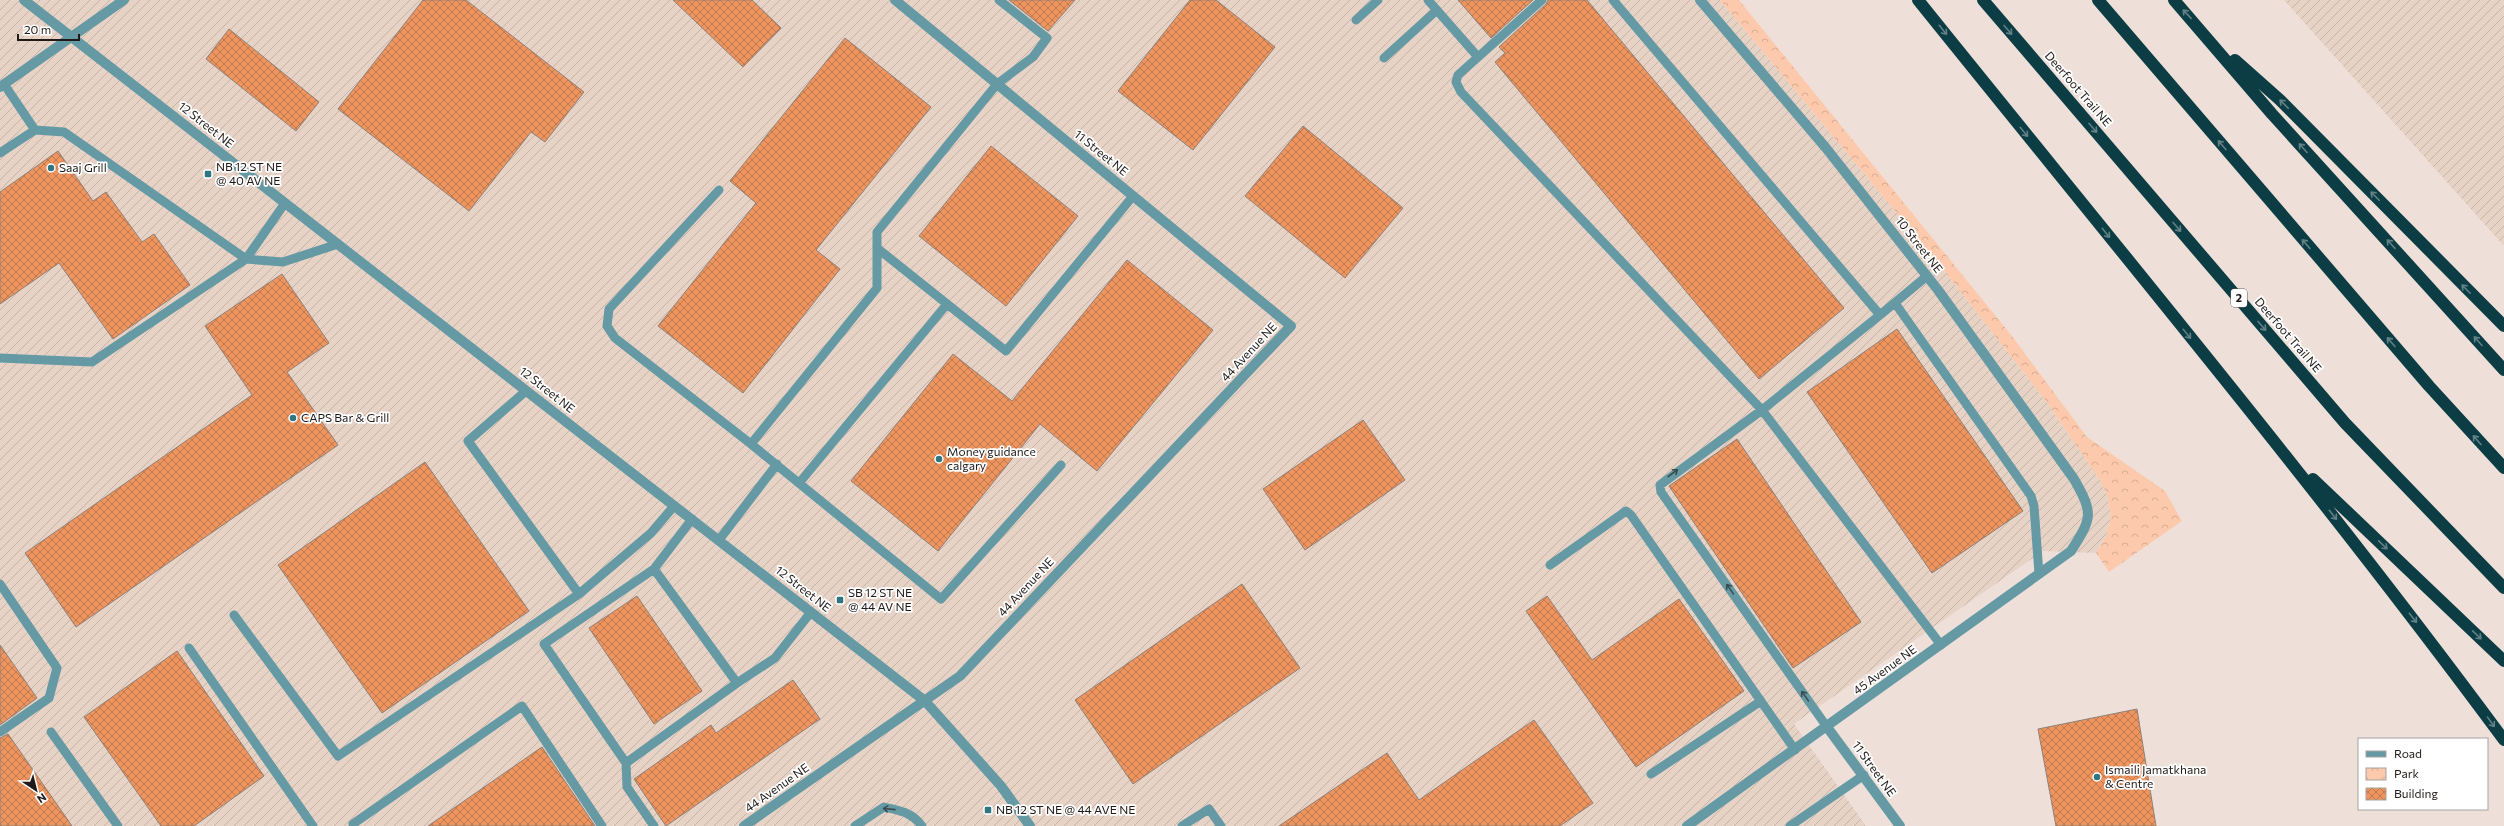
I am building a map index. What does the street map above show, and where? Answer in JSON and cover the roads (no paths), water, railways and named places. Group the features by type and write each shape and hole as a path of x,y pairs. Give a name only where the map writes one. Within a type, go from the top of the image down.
{"highway":[{"path":"1918,0 2283,451 2432,642 2504,740"},
{"name":"Deerfoot Trail NE","path":"1983,0 2345,423 2504,588"},
{"path":"2098,0 2429,386 2504,468"},
{"path":"2174,0 2272,114 2504,370"},
{"path":"2200,29 2280,100 2504,326"},
{"path":"2283,451 2504,661"}],"street":[{"name":"12 Street NE","path":"24,0 925,701 1001,786 1030,826"},
{"path":"2,85 124,0"},
{"name":"11 Street NE","path":"895,0 1291,326"},
{"name":"10 Street NE","path":"1700,0 1826,148 1927,276 2074,479 2088,503 2088,524"},
{"name":"44 Avenue NE","path":"744,826 960,676 1291,326"},
{"name":"45 Avenue NE","path":"1687,826 1827,728 2071,551 2088,524"},
{"name":"11 Street NE","path":"1827,728 1864,775 1900,826"}],"lane":[{"path":"751,444 877,288 877,232 997,84 1033,57 1047,38 1000,0"},
{"path":"1356,20 1378,0"},
{"path":"1428,0 1478,57"},
{"path":"1542,0 1458,75 1456,82 1461,92 1762,410 1941,645"},
{"path":"1612,0 1880,315"},
{"path":"1384,58 1437,10"},
{"path":"2,85 35,130"},
{"path":"0,153 35,130 64,132 246,259 283,262 338,244"},
{"path":"719,190 609,309 607,326 614,338 800,482 941,599 1061,465"},
{"path":"877,248 1006,351 1133,196"},
{"path":"0,358 92,362 246,259 285,203"},
{"path":"1827,728 1661,492 1660,485 1762,410 1927,276"},
{"path":"1895,303 2031,496 2034,506 2039,574"},
{"path":"800,482 947,304"},
{"path":"526,390 468,441 580,594"},
{"path":"719,540 777,464"},
{"path":"234,615 338,756 580,594 651,533 674,506"},
{"path":"1550,565 1626,511 1636,521 1795,750"},
{"path":"654,826 627,787 626,763 544,644 654,569 692,520"},
{"path":"654,569 737,683"},
{"path":"0,584 57,668 49,698 0,732"},
{"path":"626,763 737,683 775,658 811,612"},
{"path":"189,648 313,826"},
{"path":"1652,774 1761,701"},
{"path":"354,826 353,824 522,706 602,826"},
{"path":"51,732 118,826"},
{"path":"1790,826 1864,775"},
{"path":"855,826 884,807 904,811 916,817 922,826"},
{"path":"1182,826 1209,809 1221,826"}],"place":[{"name":"Saaj Grill","path":"51,168"},
{"name":"NB 12 ST NE @ 40 AV NE","path":"208,174"},
{"name":"CAPS Bar & Grill","path":"293,418"},
{"name":"Money guidance calgary","path":"939,459"},
{"name":"SB 12 ST NE @ 44 AV NE","path":"840,600"},
{"name":"Ismaili Jamatkhana & Centre","path":"2097,777"},
{"name":"NB 12 ST NE @ 44 AVE NE","path":"988,810"}]}
